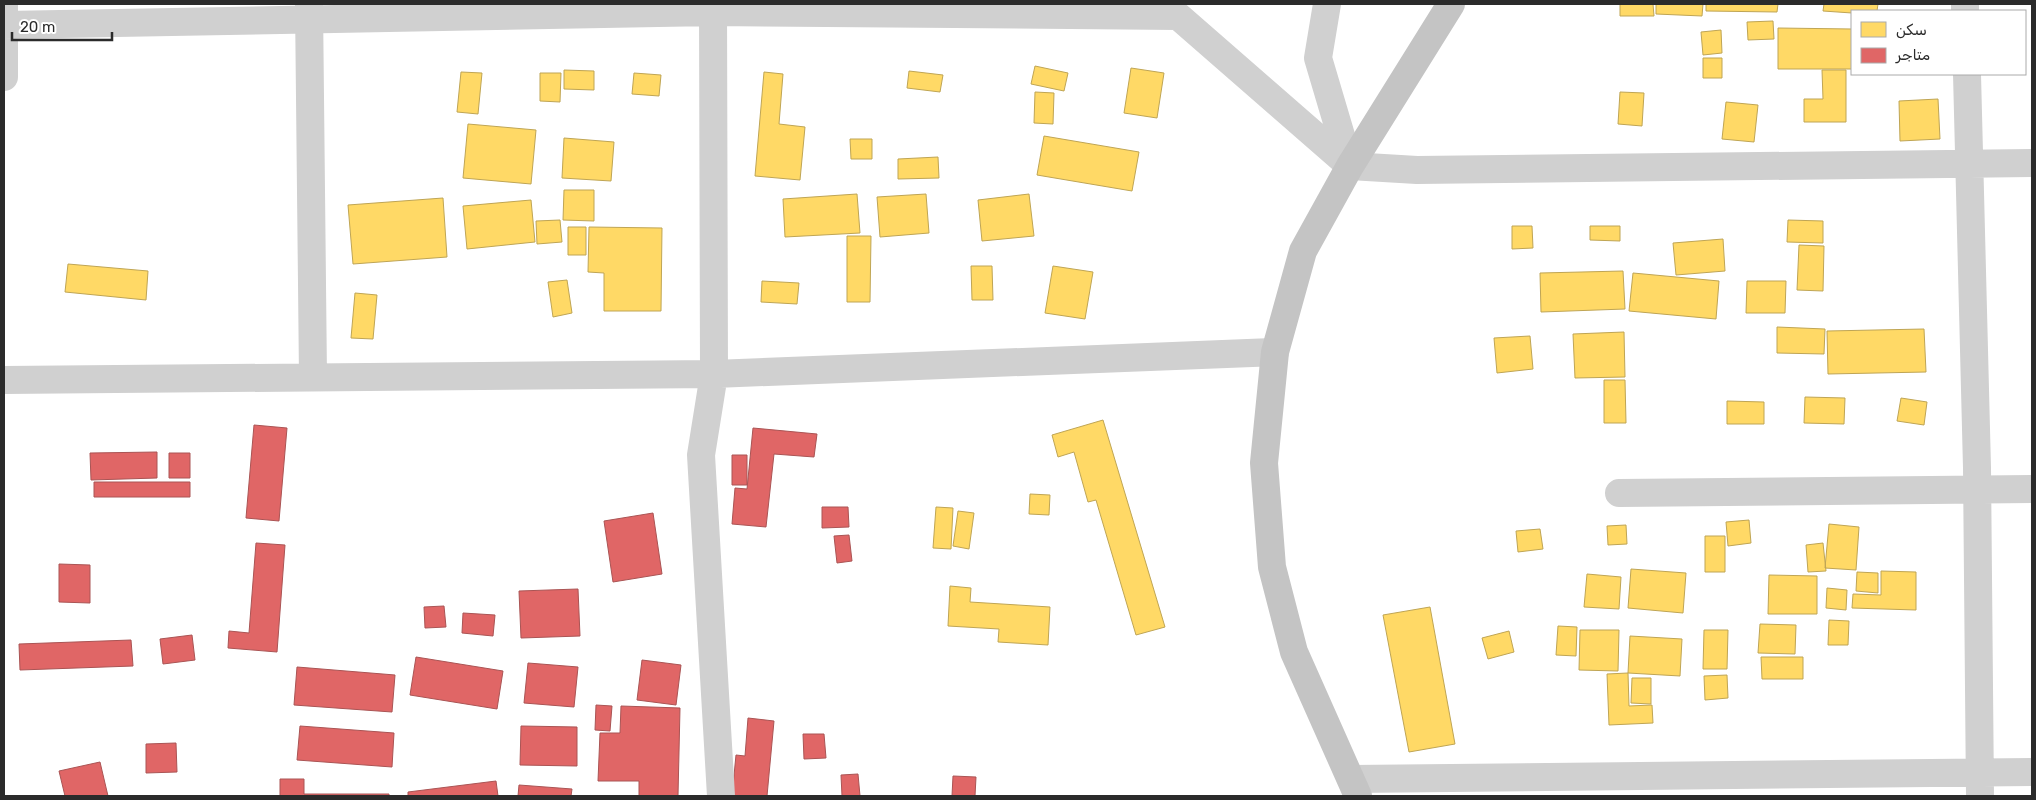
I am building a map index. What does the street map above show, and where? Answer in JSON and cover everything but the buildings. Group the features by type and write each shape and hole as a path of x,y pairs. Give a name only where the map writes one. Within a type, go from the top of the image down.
{"main road":[{"path":"1354,788 1294,652 1272,567 1264,463 1275,352 1303,251 1350,166 1450,4"}],"street":[{"path":"4,4 4,77"},
{"path":"1327,4 1318,58 1350,166"},
{"path":"4,25 310,12 713,8 1000,9 1178,16 1350,166 1416,170 2032,164"},
{"path":"713,8 714,374 701,455 721,796"},
{"path":"310,12 313,377"},
{"path":"1967,75 1977,489 1980,784"},
{"path":"4,380 714,374 1275,352"},
{"path":"1619,493 2032,489"},
{"path":"1354,788 1980,784 2032,772"}]}
